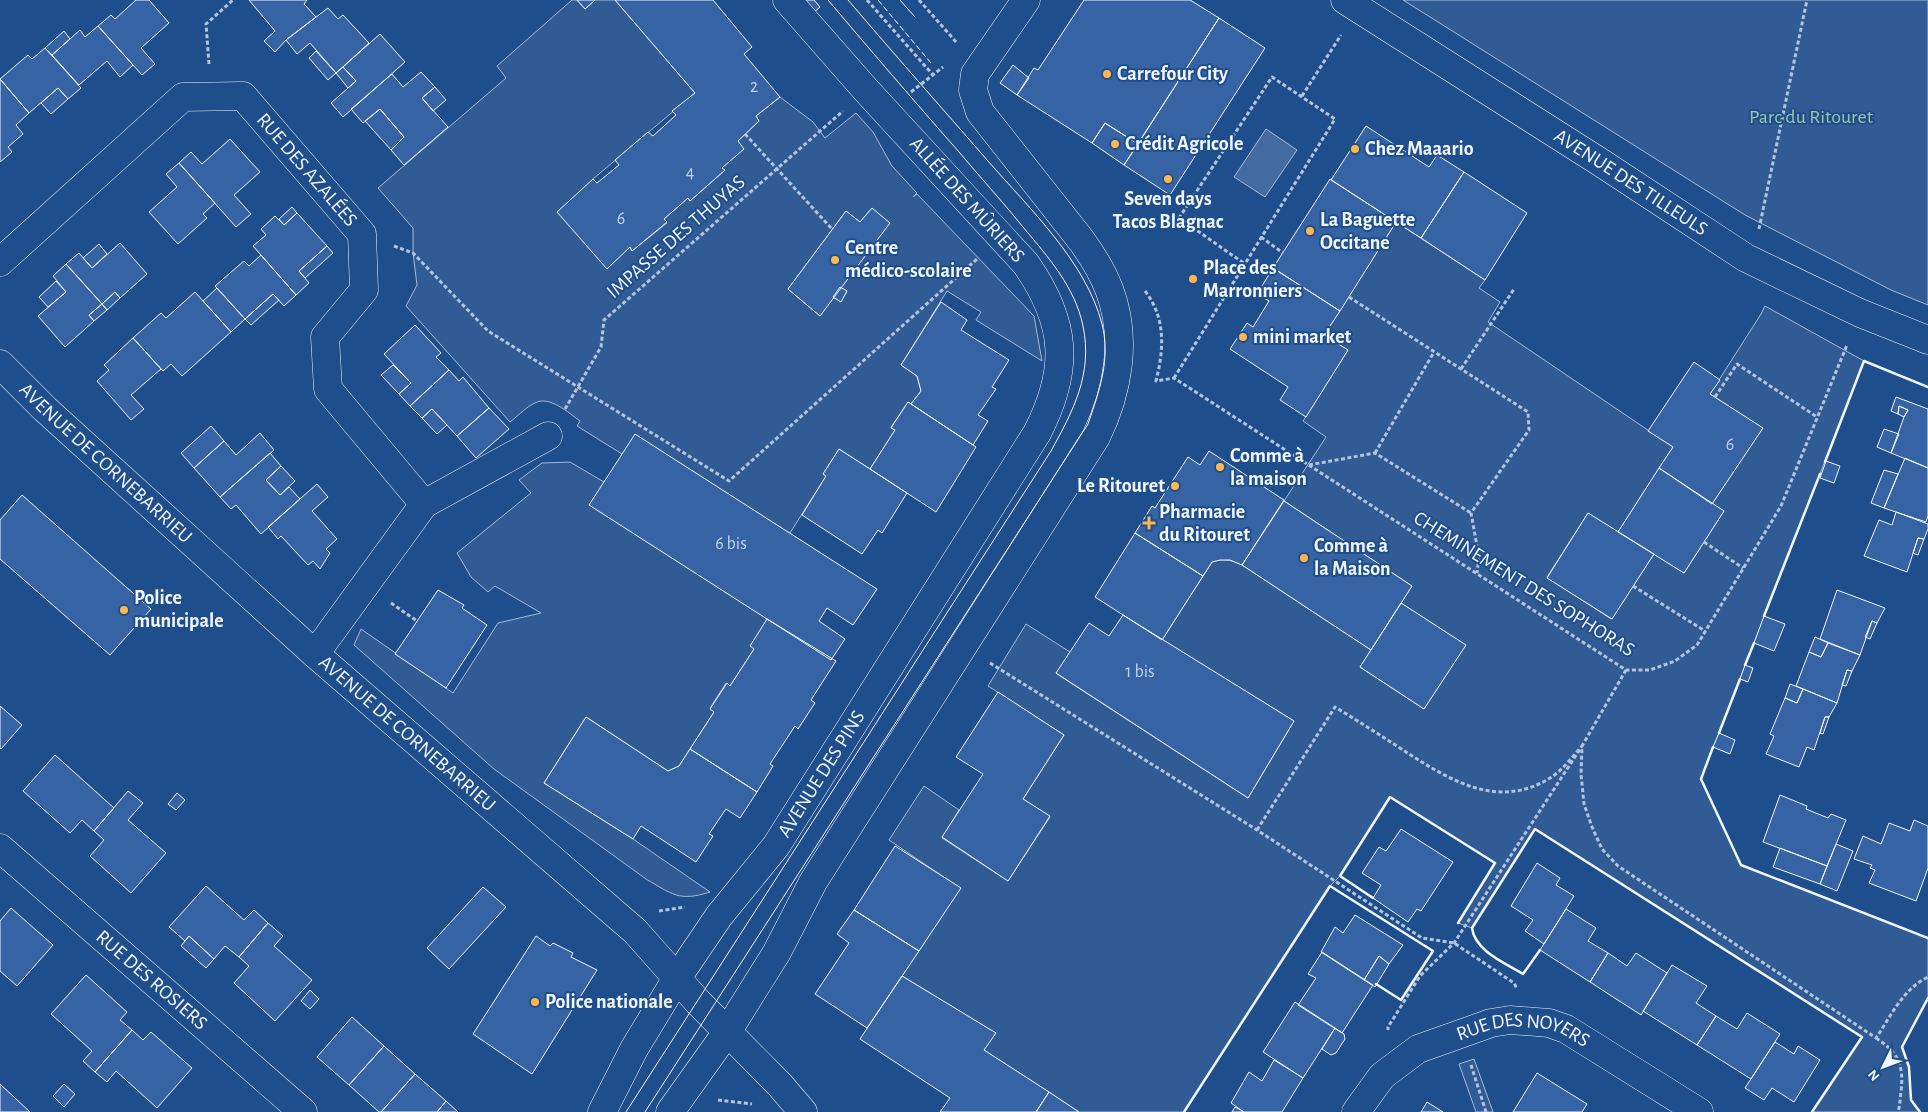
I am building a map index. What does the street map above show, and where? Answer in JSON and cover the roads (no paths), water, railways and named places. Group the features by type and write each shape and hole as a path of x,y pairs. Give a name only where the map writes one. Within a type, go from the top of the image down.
{"street":[{"name":"ALLÉE DES MÛRIERS","path":"787,0 886,113 1026,264 1045,293 1060,339 1060,362 1056,385 1037,434"},
{"path":"670,1112 727,1032 777,952 813,882 1096,437 1109,408 1118,371 1118,332 1117,317 1109,289 1095,260 1081,240 980,112 975,86 1026,0"},
{"name":"AVENUE DES TILLEULS","path":"1345,0 1600,162 1746,258 1860,313 1928,340"},
{"name":"RUE DES AZALÉES","path":"0,262 183,96 243,96 362,234 364,290 325,338 328,389 424,504"},
{"name":"AVENUE DE CORNEBARRIEU","path":"0,364 52,416 315,654 635,930 677,978 780,1085 803,1112"},
{"name":"AVENUE DES PINS","path":"602,1112 634,1049 677,978 719,916 776,846 1037,434"},
{"path":"315,654 424,504 548,436"},
{"name":"RUE DES ROSIERS","path":"0,848 303,1112"},
{"name":"RUE DES NOYERS","path":"1356,1112 1382,1076 1418,1049 1491,1023 1510,1020 1549,1023 1566,1029 1699,1112"}],"tram line":[{"path":"626,1112 1051,451 1073,407 1083,376 1085,360 1083,326 1074,298 1059,273 1007,208 828,0"},
{"path":"645,1112 1088,424 1102,375 1105,350 1102,324 1094,301 1070,258 1038,217 848,0"},
{"path":"900,0 915,17"}],"place":[{"name":"Carrefour City","path":"1107,74"},
{"name":"Crédit Agricole","path":"1115,144"},
{"name":"Chez Maaario","path":"1355,149"},
{"name":"Seven days Tacos Blagnac","path":"1168,179"},
{"name":"La Baguette Occitane","path":"1310,231"},
{"name":"Centre médico-scolaire","path":"835,260"},
{"name":"Place des Marronniers","path":"1193,279"},
{"name":"mini market","path":"1243,337"},
{"name":"Comme à la maison","path":"1220,467"},
{"name":"Le Ritouret","path":"1175,486"},
{"name":"Pharmacie du Ritouret","path":"1149,523"},
{"name":"Comme à la Maison","path":"1304,558"},
{"name":"Police municipale","path":"124,610"},
{"name":"Police nationale","path":"535,1002"}],"park label":[{"name":"Parc du Ritouret","path":"1811,117"}]}
